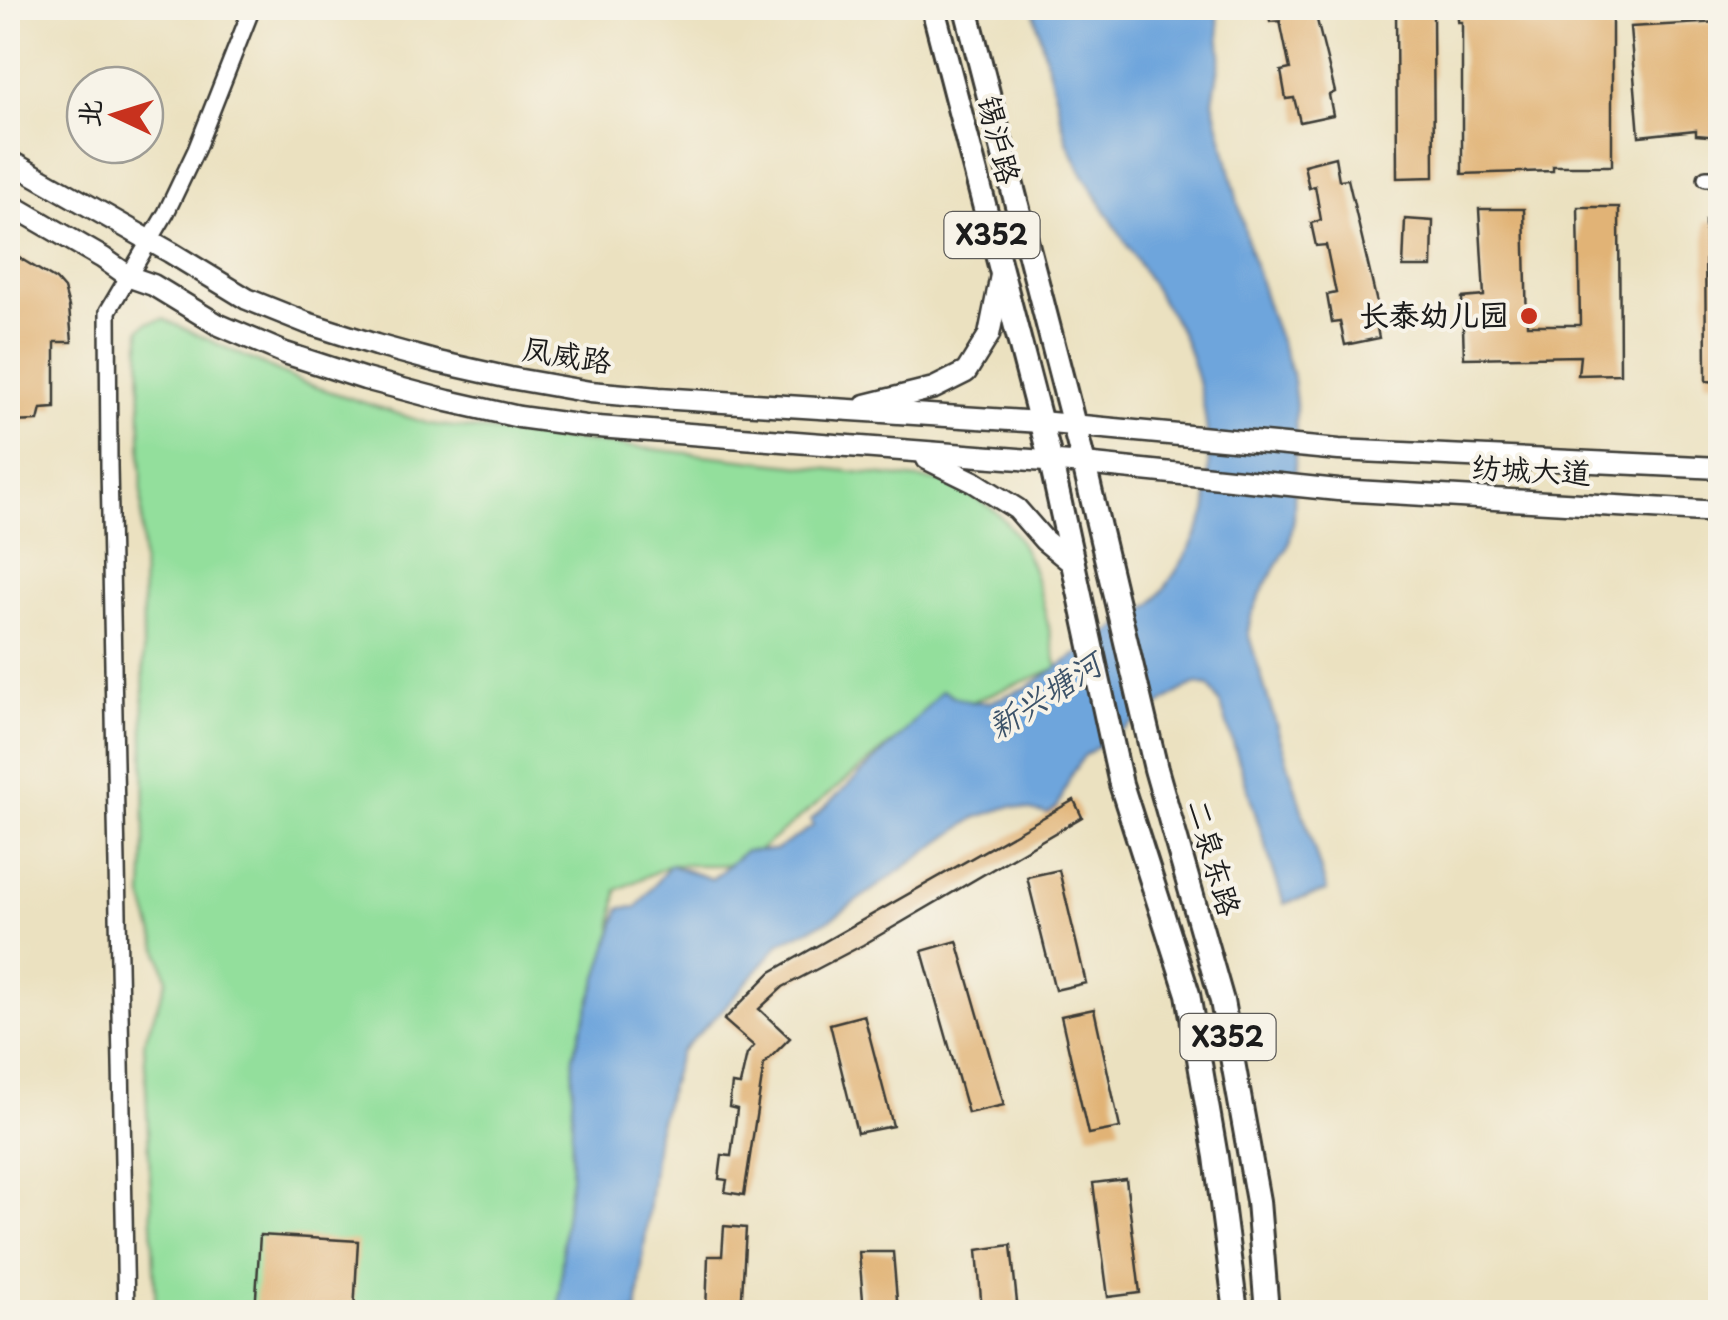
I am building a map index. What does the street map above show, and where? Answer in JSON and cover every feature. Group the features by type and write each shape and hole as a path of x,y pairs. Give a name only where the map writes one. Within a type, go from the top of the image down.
{"main road":[{"name":"锡沪路","path":"933,8 1050,462"},
{"name":"锡沪路","path":"966,8 1073,426"},
{"name":"凤威路","path":"8,160 247,300 307,323 438,362 590,392 1165,434"},
{"path":"8,203 217,324 285,353 448,401 585,426 1084,464"},
{"path":"846,410 934,388 966,372 989,335 1002,273"},
{"name":"二泉东路","path":"1073,426 1156,769 1222,1000 1258,1201 1267,1312"},
{"name":"纺城大道","path":"1165,434 1339,450 1720,468"},
{"path":"906,451 946,467 1016,509 1072,564"},
{"name":"X352","path":"1050,462 1121,784 1188,994 1216,1157 1236,1312"},
{"name":"纺城大道","path":"1084,464 1338,490 1720,512"}],"street":[{"path":"126,1312 108,310 166,213 196,150 252,8"}],"green space":[{"path":"163,319 301,382 429,424 945,482 982,502 1004,520 1028,557 1043,601 1058,668 971,702 902,735 741,865 670,865 617,890 566,1312 156,1312 144,1042 167,979 143,897 140,329"}],"water":[{"name":"新兴塘河","path":"1033,8 1217,8 1221,54 1213,101 1250,251 1292,373 1296,403 1294,518 1289,544 1259,597 1248,633 1327,891 1284,904 1221,705 1209,686 1197,684 1180,691 1084,756 1058,806 1048,814 1011,806 975,818 831,919 780,943 730,1002 680,1052 657,1131 637,1312 559,1312 571,1176 573,1056 620,908 637,907 670,865 712,879 745,851 776,850 813,826 811,820 902,735 942,690 971,702 990,702 1028,687 1152,604 1183,560 1206,511 1208,447 1194,368 1180,330 1080,170 1067,141"}],"building":[{"path":"1267,8 1314,8 1335,92 1329,95 1333,115 1300,122 1294,98 1286,99 1281,71 1290,69 1280,21 1270,22"},
{"path":"1396,8 1433,8 1434,177 1397,178"},
{"path":"1458,8 1612,8 1612,166 1553,166 1553,171 1462,174 1462,22 1458,22"},
{"path":"1720,22 1720,137 1696,135 1696,130 1639,136 1630,27"},
{"path":"1335,157 1339,180 1348,179 1380,316 1375,318 1379,338 1345,345 1340,322 1332,323 1327,295 1336,293 1326,245 1316,246 1311,223 1321,220 1315,186 1309,188 1304,165"},
{"path":"1578,207 1619,207 1620,374 1578,375 1580,356 1464,358 1462,298 1484,296 1479,209 1524,209 1527,325 1580,325"},
{"path":"1405,219 1433,221 1432,267 1403,267"},
{"path":"1705,221 1720,221 1720,382 1706,381"},
{"path":"8,251 56,280 64,289 69,307 72,342 55,342 55,408 41,409 38,421 8,422"},
{"path":"1074,800 1082,817 863,945 783,987 759,1009 790,1038 764,1064 744,1195 725,1192 727,1180 719,1179 722,1155 731,1156 737,1109 729,1107 732,1084 740,1085 747,1054 754,1046 724,1020 771,972"},
{"path":"1059,870 1086,983 1055,990 1027,877"},
{"path":"957,941 1004,1105 968,1113 922,951"},
{"path":"1094,1009 1120,1128 1088,1134 1061,1016"},
{"path":"864,1015 893,1126 857,1133 830,1024"},
{"path":"1126,1179 1140,1293 1108,1297 1093,1183"},
{"path":"724,1226 746,1228 741,1312 706,1312 708,1256 722,1256"},
{"path":"260,1235 358,1241 354,1312 255,1312"},
{"path":"1011,1245 1018,1312 982,1312 977,1250"},
{"path":"859,1252 893,1252 898,1312 864,1312"}],"place":[{"name":"长泰幼儿园","path":"1529,316"}]}
